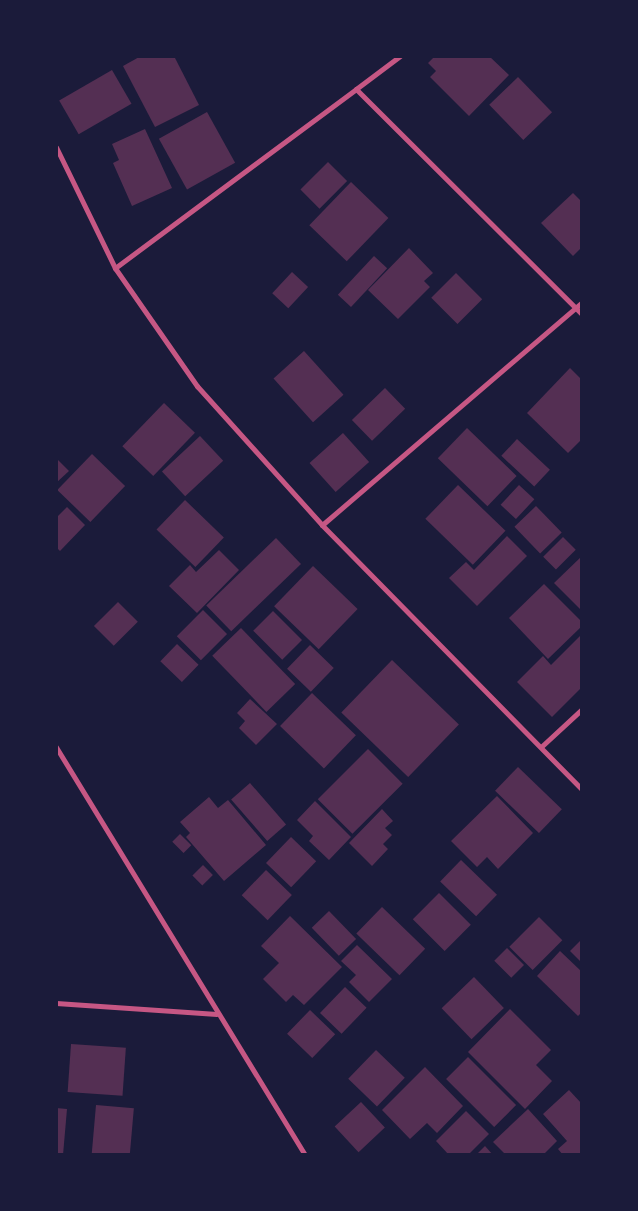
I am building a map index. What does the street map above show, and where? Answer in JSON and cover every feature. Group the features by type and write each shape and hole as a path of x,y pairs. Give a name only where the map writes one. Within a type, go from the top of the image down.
{"street":[{"path":"115,268 400,56"},
{"path":"356,88 582,314"},
{"path":"56,147 115,268 196,386 322,525 542,746 582,790"},
{"path":"322,525 582,302"},
{"path":"542,746 582,709"},
{"path":"56,747 217,1014 305,1155"},
{"path":"56,1003 217,1014"}],"building":[{"path":"141,56 174,56 199,105 155,127 123,66"},
{"path":"435,56 489,56 509,75 469,116 430,77 436,71 428,63"},
{"path":"112,70 132,104 79,134 59,100"},
{"path":"518,77 552,112 523,140 489,105"},
{"path":"207,112 235,163 187,189 159,139"},
{"path":"145,129 172,188 132,206 113,163 119,160 112,144"},
{"path":"328,162 347,181 320,209 300,190"},
{"path":"351,182 388,218 347,261 309,225"},
{"path":"573,193 582,202 582,247 573,256 541,223"},
{"path":"409,248 433,273 424,281 430,287 398,319 368,290"},
{"path":"374,256 387,268 351,307 338,295"},
{"path":"292,272 308,287 288,308 272,293"},
{"path":"456,273 482,299 457,324 431,298"},
{"path":"304,351 343,395 313,422 274,378"},
{"path":"570,368 582,380 582,439 568,453 527,413"},
{"path":"385,388 405,409 372,441 352,420"},
{"path":"164,403 195,433 153,476 122,446"},
{"path":"467,428 517,476 487,506 438,458"},
{"path":"343,433 369,462 336,492 310,463"},
{"path":"200,436 223,461 185,496 162,471"},
{"path":"517,439 550,470 534,487 501,456"},
{"path":"92,454 125,486 90,522 57,490"},
{"path":"56,458 69,471 56,483"},
{"path":"458,485 505,531 473,565 425,519"},
{"path":"519,485 534,499 516,519 501,505"},
{"path":"185,500 224,538 195,567 157,529"},
{"path":"536,506 562,533 540,553 514,527"},
{"path":"67,507 85,525 60,551 56,547 56,518"},
{"path":"507,536 527,556 477,606 449,578 466,562 474,570"},
{"path":"563,537 576,550 556,570 543,557"},
{"path":"276,538 301,564 231,631 206,605"},
{"path":"219,550 239,570 197,613 169,586 190,565 196,572"},
{"path":"582,556 582,611 554,583"},
{"path":"313,566 358,609 319,649 274,606"},
{"path":"544,584 582,622 582,626 548,659 509,618"},
{"path":"118,602 138,622 114,646 94,626"},
{"path":"203,610 227,634 201,660 177,636"},
{"path":"273,611 302,640 282,660 253,631"},
{"path":"241,628 295,684 266,712 212,656"},
{"path":"582,634 582,687 552,717 517,682 543,656 551,665"},
{"path":"177,644 199,665 182,682 160,661"},
{"path":"310,645 334,668 311,692 287,669"},
{"path":"392,660 459,725 408,777 341,713"},
{"path":"312,693 356,735 324,768 280,726"},
{"path":"250,699 277,724 256,745 239,728 245,721 237,713"},
{"path":"368,749 403,784 352,834 318,799"},
{"path":"518,767 562,809 539,833 495,791"},
{"path":"250,783 286,825 267,841 231,799"},
{"path":"497,796 533,833 498,869 487,857 477,867 451,841"},
{"path":"209,797 218,808 228,800 266,845 224,881 186,837 190,833 180,822"},
{"path":"315,801 351,837 329,860 309,841 313,836 297,820"},
{"path":"382,809 393,821 385,828 392,835 383,844 388,849 372,866 349,843"},
{"path":"180,834 191,845 184,853 172,842"},
{"path":"291,837 316,861 291,887 266,863"},
{"path":"461,860 497,895 476,916 440,882"},
{"path":"203,865 213,875 202,886 192,876"},
{"path":"266,870 292,895 268,920 242,895"},
{"path":"439,893 471,925 445,951 413,919"},
{"path":"382,907 425,949 399,975 356,934"},
{"path":"329,911 356,939 339,956 312,928"},
{"path":"290,916 342,967 304,1005 293,995 286,1002 263,979 279,963 261,946"},
{"path":"539,917 562,940 533,970 509,947"},
{"path":"582,939 582,963 570,951"},
{"path":"357,945 392,979 369,1002 349,982 356,975 341,961"},
{"path":"507,948 524,965 511,978 494,961"},
{"path":"560,951 582,972 582,1012 578,1016 537,976"},
{"path":"474,977 504,1008 472,1039 442,1008"},
{"path":"345,987 367,1008 342,1034 320,1013"},
{"path":"510,1009 551,1050 536,1065 552,1081 525,1109 468,1052"},
{"path":"310,1010 335,1034 312,1058 287,1034"},
{"path":"71,1044 126,1048 123,1096 68,1092"},
{"path":"376,1050 405,1078 377,1107 348,1079"},
{"path":"468,1057 516,1105 494,1127 446,1079"},
{"path":"425,1067 463,1106 437,1133 427,1123 410,1139 382,1110"},
{"path":"569,1090 582,1104 582,1155 563,1155 558,1149 567,1141 543,1114"},
{"path":"361,1102 385,1128 359,1152 335,1127"},
{"path":"96,1105 134,1108 130,1155 92,1155"},
{"path":"56,1108 67,1109 63,1155 56,1155"},
{"path":"528,1109 557,1141 543,1155 506,1155 493,1142"},
{"path":"466,1111 489,1134 468,1155 449,1155 436,1141"},
{"path":"485,1146 493,1155 476,1155"}]}
